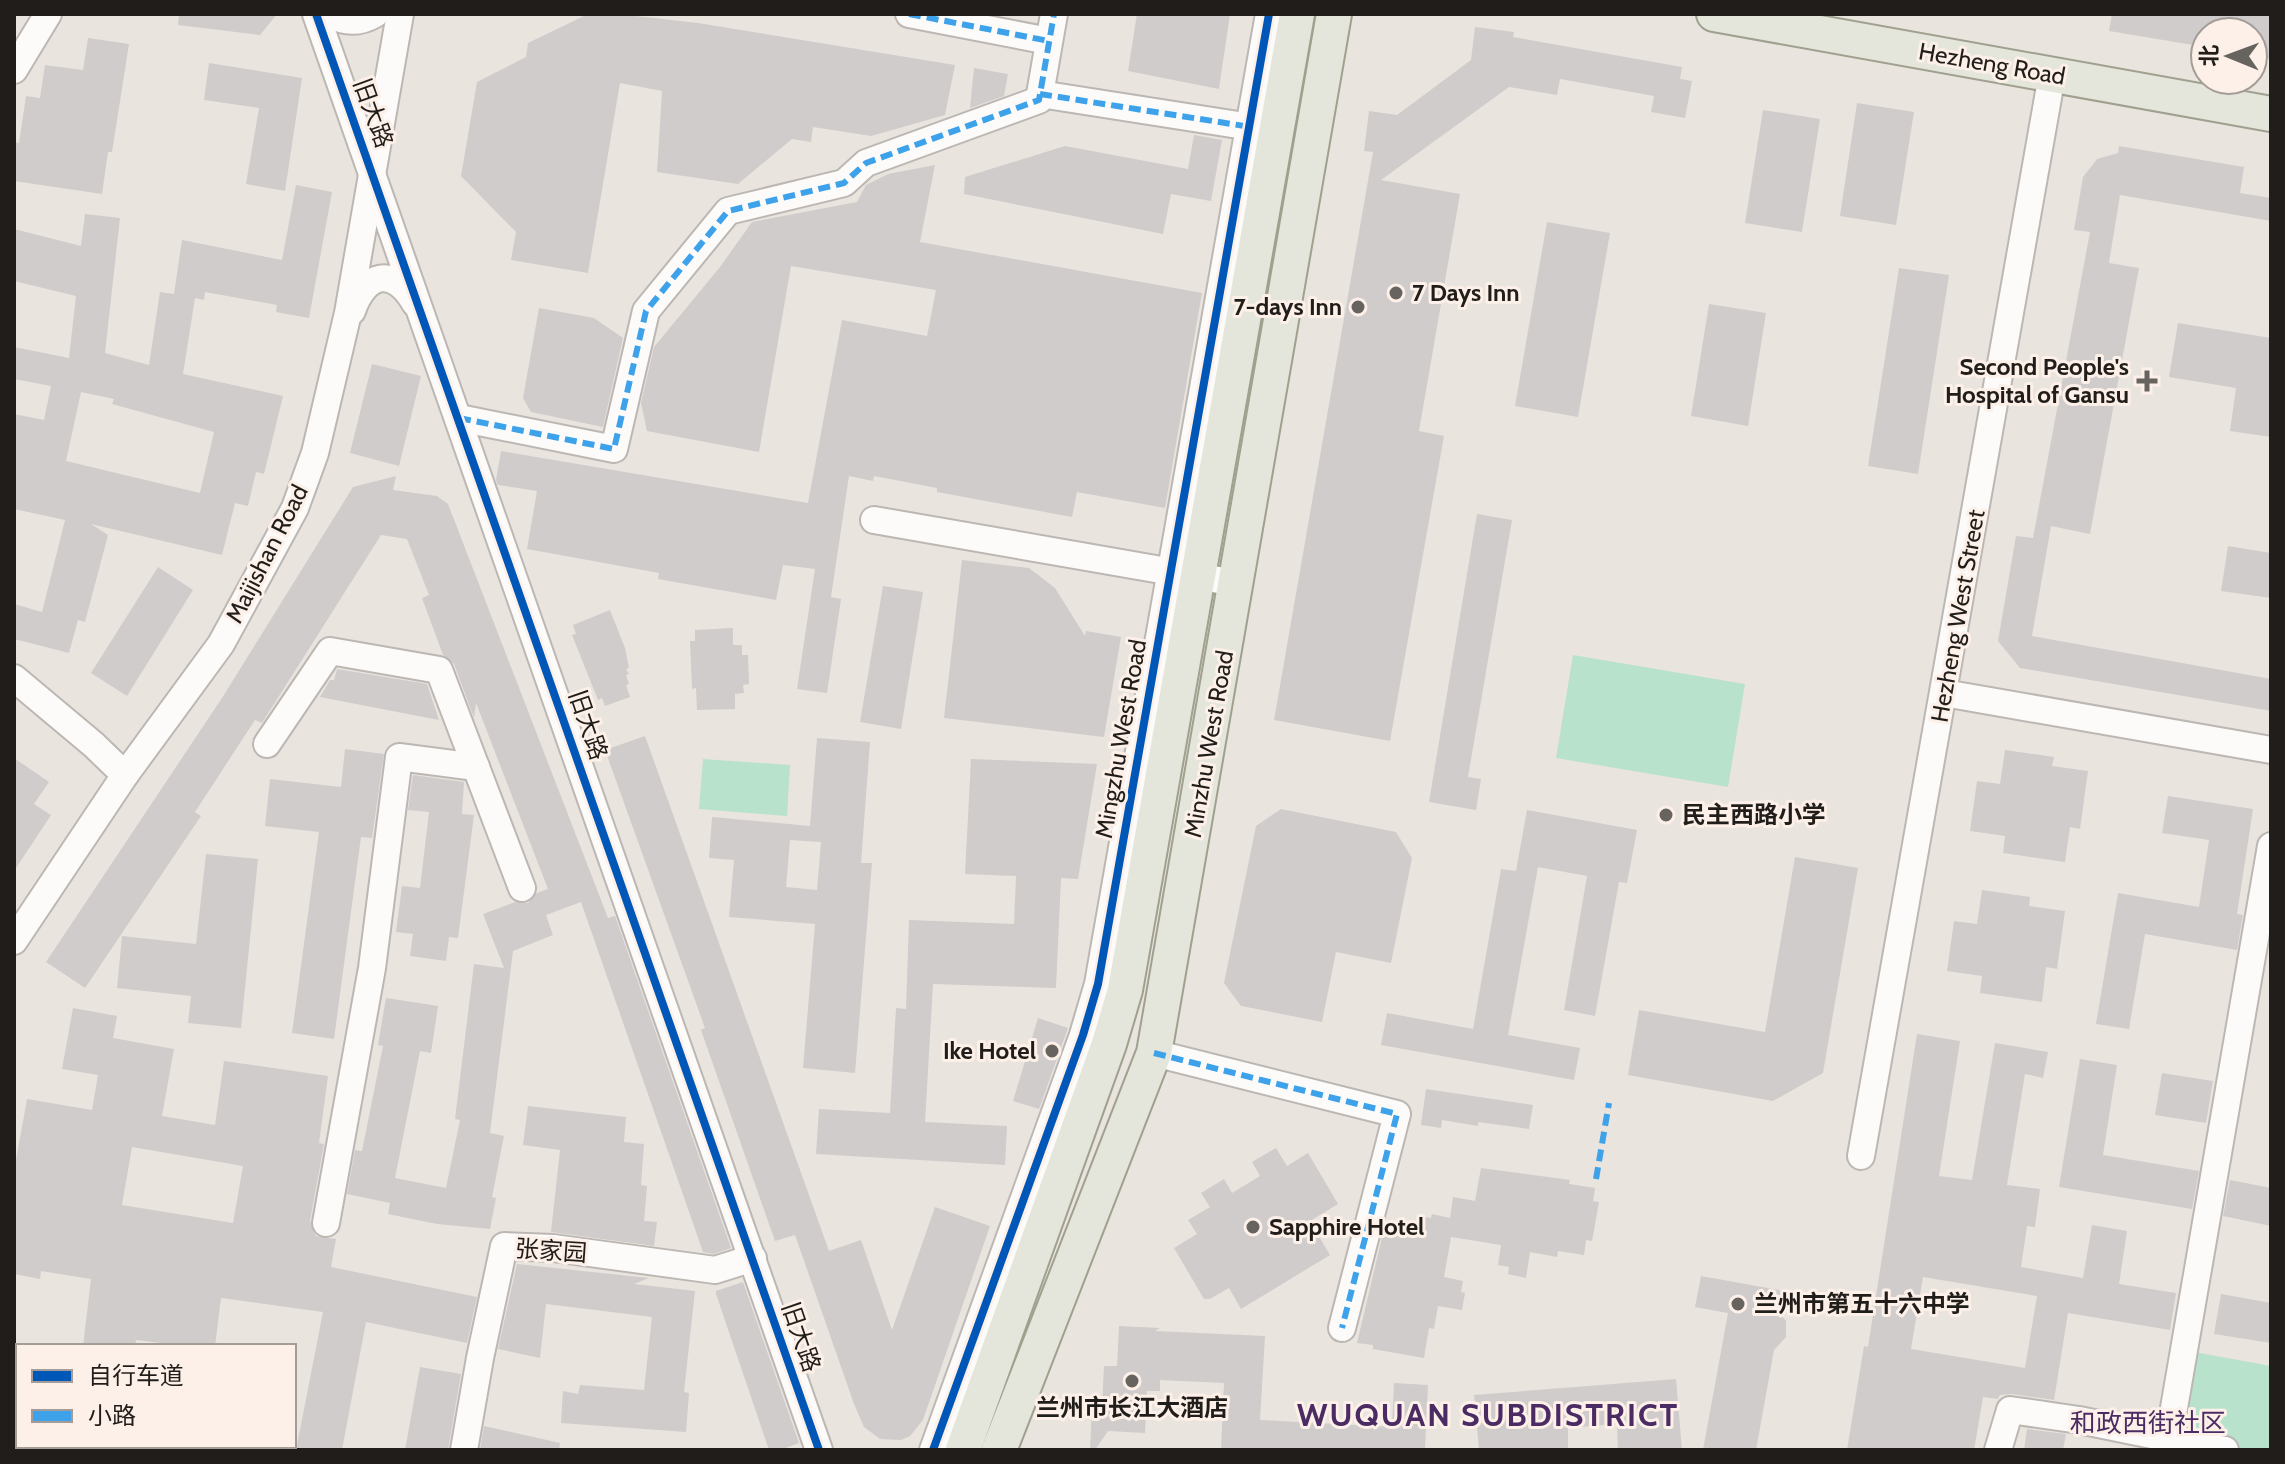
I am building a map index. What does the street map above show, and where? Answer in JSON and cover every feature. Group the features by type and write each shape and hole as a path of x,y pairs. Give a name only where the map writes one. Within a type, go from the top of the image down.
{"main road":[{"name":"Minzhu West Road","path":"963,1450 1109,1044 1125,990 1184,573 1297,14"},
{"name":"Minzhu West Road","path":"999,1450 1154,1053 1334,14"},
{"name":"Hezheng Road","path":"1714,14 2271,114"}],"street":[{"path":"14,70 48,14"},
{"name":"旧大路","path":"316,14 819,1450"},
{"path":"329,14 347,21 363,21 375,14"},
{"name":"Maijishan Road","path":"14,941 125,775 221,644 295,508 315,453 337,356 400,14"},
{"path":"909,14 1049,41"},
{"path":"459,418 614,449 646,311 728,211 844,183 866,163 1039,100 1054,14"},
{"name":"Mingzhu West Road","path":"933,1450 1083,1035 1098,984 1184,573 1269,14"},
{"name":"Hezheng West Street","path":"1861,1156 2052,75"},
{"path":"1040,94 1251,127"},
{"path":"337,356 356,298 377,279 387,278 403,284 425,320"},
{"path":"874,520 1236,583"},
{"path":"267,744 330,651 439,670 522,888"},
{"path":"14,678 125,775"},
{"path":"1944,693 2271,750"},
{"path":"326,1223 372,968 399,757 476,767"},
{"path":"2169,1437 2271,846"},
{"path":"1154,1053 1397,1114 1342,1328"},
{"name":"张家园","path":"464,1450 504,1246 553,1248 715,1270 753,1258"},
{"path":"1998,1450 2010,1410 2169,1437 2225,1450"}],"green space":[{"path":"1573,655 1745,684 1728,787 1556,758"},
{"path":"703,759 790,765 787,816 699,809"},
{"path":"2189,1351 2271,1366 2269,1450 2172,1450"}],"building":[{"path":"179,14 277,14 260,35 178,25"},
{"path":"588,14 618,14 698,23 955,65 945,115 871,136 813,127 811,142 792,139 738,184 657,172 662,91 620,83 588,273 511,260 516,232 461,176 477,82 526,57 528,43"},
{"path":"1137,14 1230,14 1219,89 1128,71"},
{"path":"2112,14 2271,14 2271,59 2269,16 2189,16 2189,44 2109,31"},
{"path":"1475,27 1514,32 1513,37 1682,67 1680,79 1692,81 1685,118 1651,112 1654,96 1560,79 1557,95 1509,87 1381,180 1460,194 1419,431 1444,436 1390,741 1274,720 1373,152 1364,151 1369,111 1397,115 1471,60"},
{"path":"88,38 129,44 112,152 108,152 102,194 14,181 14,142 19,143 26,96 40,98 45,65 83,70"},
{"path":"209,63 302,78 285,191 246,184 259,108 204,100"},
{"path":"974,68 1008,74 1004,96 970,108"},
{"path":"1857,103 1914,112 1896,225 1840,216"},
{"path":"1763,110 1820,119 1802,232 1745,223"},
{"path":"1194,135 1222,140 1211,201 1171,194 1163,234 964,194 965,177 1065,146 1188,169"},
{"path":"2119,146 2244,167 2240,193 2271,198 2271,221 2120,195 2109,263 2139,268 2090,534 2051,526 2032,636 2271,679 2271,711 2020,668 1998,641 2016,536 2033,538 2090,232 2074,230 2083,177 2097,159 2118,153"},
{"path":"935,165 920,242 1202,293 1165,508 1077,492 1072,517 937,492 937,488 874,476 873,481 849,476 831,597 841,599 827,693 797,689 815,569 783,565 776,600 658,579 659,573 527,549 537,491 498,485 496,480 501,451 808,503 842,320 927,336 936,290 791,266 759,452 647,431 641,403 654,347 720,267 752,222 857,202 866,185 888,174"},
{"path":"296,185 332,192 309,318 276,312 277,305 205,292 204,300 195,298 183,374 283,396 264,474 256,472 248,506 235,503 222,555 91,524 108,535 85,622 78,620 69,653 14,639 14,604 42,612 65,520 14,509 14,414 44,420 51,386 14,379 14,347 69,358 76,296 14,281 14,229 81,246 85,214 120,218 105,353 149,365 160,292 174,294 182,240 282,260","holes":["81,392 114,399 112,404 214,432 200,493 66,461"]},
{"path":"1547,222 1610,233 1578,417 1515,406"},
{"path":"1899,268 1949,275 1918,474 1868,466"},
{"path":"1709,304 1766,313 1748,426 1691,416"},
{"path":"539,308 594,318 623,338 603,427 531,412 523,398"},
{"path":"2178,323 2271,338 2271,437 2230,431 2236,388 2169,377"},
{"path":"372,364 421,376 399,466 350,453"},
{"path":"396,476 393,490 437,496 448,504 608,918 615,916 731,1248 714,1254 703,1252 581,902 546,915 553,935 513,951 490,1133 504,1136 492,1197 496,1198 490,1229 437,1224 388,1214 390,1203 347,1194 355,1150 362,1151 383,1046 378,1045 386,998 438,1006 431,1053 420,1051 395,1178 446,1188 460,1120 455,1119 474,964 504,968 483,914 515,902 528,903 537,893 548,889 476,703 474,718 454,664 443,655 422,598 429,595 407,539 381,535 262,723 255,720 195,812 201,816 85,988 46,962 222,698 353,487"},
{"path":"1477,514 1512,520 1468,777 1481,779 1476,810 1429,802"},
{"path":"2228,546 2271,553 2271,598 2221,591"},
{"path":"962,560 1029,568 1055,588 1085,636 1086,631 1121,637 1104,737 944,718"},
{"path":"158,567 193,590 127,696 91,673"},
{"path":"883,586 923,592 901,729 860,722"},
{"path":"610,610 625,648 629,668 626,675 629,684 626,685 630,697 605,706 602,698 598,700 572,635 576,634 573,625"},
{"path":"733,628 733,645 742,645 742,655 748,655 749,684 743,685 744,693 735,694 735,709 697,710 696,688 692,689 690,641 695,641 695,630"},
{"path":"337,669 427,684 439,720 320,697 330,680 334,680"},
{"path":"645,736 829,1251 861,1240 892,1330 935,1207 990,1226 923,1420 910,1436 901,1440 880,1439 864,1427 795,1235 775,1241 701,1030 705,1028 605,750"},
{"path":"817,738 870,742 861,863 872,863 855,1073 803,1068 815,924 729,917 734,860 709,858 712,817 810,826","holes":["790,840 821,842 817,890 786,887"]},
{"path":"345,749 384,754 372,838 361,837 334,1039 292,1033 319,832 265,826 270,779 341,787"},
{"path":"2005,750 2054,757 2052,766 2088,771 2080,829 2070,827 2065,862 2003,853 2005,836 1970,831 1977,781 2000,784"},
{"path":"14,758 49,782 34,804 51,815 14,871"},
{"path":"971,759 1097,764 1078,879 1061,878 1056,988 933,984 925,1122 1007,1126 1005,1165 816,1154 819,1109 890,1113 896,1008 906,1009 909,920 1014,924 1016,876 965,874"},
{"path":"413,775 464,782 462,814 474,815 458,938 449,937 446,961 410,956 413,934 396,932 402,886 420,888 429,812 408,810"},
{"path":"2168,796 2253,809 2237,914 2243,915 2237,950 2145,934 2129,1029 2096,1024 2118,893 2199,907 2209,840 2162,833"},
{"path":"1281,809 1396,832 1412,858 1391,963 1336,952 1322,1022 1241,1006 1224,983 1256,826"},
{"path":"1527,810 1637,830 1627,883 1619,882 1595,1016 1564,1010 1587,876 1538,867 1508,1035 1580,1048 1574,1080 1381,1045 1387,1013 1473,1029 1501,869 1516,871"},
{"path":"206,854 258,859 241,1028 188,1023 191,996 117,988 122,936 196,944"},
{"path":"1795,857 1858,868 1823,1073 1773,1101 1628,1075 1639,1010 1765,1032"},
{"path":"1982,890 2030,897 2029,906 2065,911 2057,969 2046,967 2042,1002 1980,993 1982,976 1947,971 1954,921 1977,924"},
{"path":"73,1008 117,1016 113,1038 174,1049 162,1116 215,1125 224,1061 328,1076 319,1143 324,1144 310,1221 316,1236 336,1239 331,1267 477,1297 467,1343 366,1322 342,1450 296,1450 323,1312 221,1298 215,1344 136,1340 135,1344 83,1344 91,1279 41,1271 40,1279 14,1274 14,1171 27,1099 92,1110 98,1075 62,1069","holes":["132,1147 243,1166 233,1223 122,1205"]},
{"path":"1038,1018 1068,1028 1039,1109 1013,1101"},
{"path":"1917,1034 1960,1041 1939,1176 1972,1180 1995,1043 2048,1052 2043,1078 2025,1074 2007,1185 2040,1189 2035,1227 2027,1226 2021,1267 2083,1278 2092,1225 2127,1231 2119,1284 2176,1293 2170,1330 2068,1313 2054,1400 2012,1394 2000,1395 1998,1399 1983,1397 1974,1450 1847,1450 1864,1346 1868,1347","holes":["1923,1277 2037,1296 2025,1368 1911,1349"]},
{"path":"2080,1059 2117,1065 2103,1155 2199,1171 2192,1209 2059,1187"},
{"path":"2162,1073 2213,1081 2206,1123 2155,1115"},
{"path":"1426,1089 1533,1105 1529,1129 1442,1120 1441,1128 1421,1125"},
{"path":"528,1106 626,1117 624,1142 644,1144 641,1185 647,1186 644,1221 657,1222 654,1246 551,1232 560,1150 523,1145"},
{"name":"Sapphire Hotel","path":"1276,1148 1287,1166 1308,1153 1338,1204 1310,1221 1330,1255 1241,1309 1229,1288 1210,1299 1204,1299 1174,1248 1197,1234 1188,1220 1210,1207 1201,1193 1224,1179 1232,1193 1260,1176 1252,1162"},
{"path":"1481,1168 1570,1180 1569,1184 1595,1188 1593,1201 1599,1202 1592,1241 1586,1240 1584,1255 1558,1251 1557,1257 1530,1252 1526,1278 1508,1274 1509,1267 1498,1265 1501,1245 1451,1237 1444,1277 1463,1281 1461,1292 1465,1293 1462,1310 1438,1306 1434,1329 1429,1328 1424,1358 1357,1343 1384,1229 1418,1235 1421,1216 1431,1218 1432,1214 1450,1218 1453,1197 1475,1201"},
{"path":"2230,1180 2271,1188 2271,1226 2223,1216"},
{"path":"517,1264 649,1278 634,1284 695,1291 684,1392 689,1393 686,1432 561,1423 563,1391 578,1394 580,1385 644,1390 652,1317 546,1304 540,1358 498,1349"},
{"path":"1701,1276 1784,1291 1780,1314 1786,1321 1786,1337 1774,1350 1756,1450 1703,1450 1728,1313 1695,1307"},
{"path":"743,1282 799,1443 780,1450 769,1450 716,1294 716,1291"},
{"path":"2221,1294 2271,1303 2271,1343 2214,1334"},
{"path":"1119,1326 1160,1328 1155,1331 1265,1336 1260,1420 1392,1427 1394,1383 1428,1385 1425,1450 1221,1450 1224,1383 1160,1380 1160,1391 1147,1391 1145,1433 1108,1431 1095,1450 1090,1450 1092,1406 1102,1406 1104,1366 1117,1366"},
{"path":"420,1367 461,1374 448,1450 405,1450"},
{"path":"1676,1379 1682,1450 1618,1450 1617,1424 1568,1428 1568,1450 1479,1450 1474,1395"},
{"path":"484,1426 560,1443 559,1450 480,1450"},
{"path":"2027,1429 2066,1434 2063,1450 2024,1450"}],"marked path":[{"path":"909,14 1049,41"},
{"path":"459,418 614,449 646,311 728,211 844,183 866,163 1039,100 1054,14"},
{"path":"1040,94 1251,127"},
{"path":"1154,1053 1397,1114 1342,1328"},
{"path":"1596,1179 1609,1103"}],"cycle path":[{"path":"316,14 819,1450"},
{"path":"933,1450 1083,1035 1098,984 1269,14"}],"place":[{"name":"7 Days Inn","path":"1396,293"},
{"name":"7-days Inn","path":"1358,307"},
{"name":"Second People's Hospital of Gansu","path":"2147,381"},
{"name":"民主西路小学","path":"1666,815"},
{"name":"Ike Hotel","path":"1052,1051"},
{"name":"Sapphire Hotel","path":"1253,1227"},
{"name":"兰州市第五十六中学","path":"1738,1304"},
{"name":"兰州市长江大酒店","path":"1132,1381"}],"district":[{"name":"WUQUAN SUBDISTRICT","path":"1488,1415"},
{"name":"和政西街社区","path":"2148,1423"}]}
